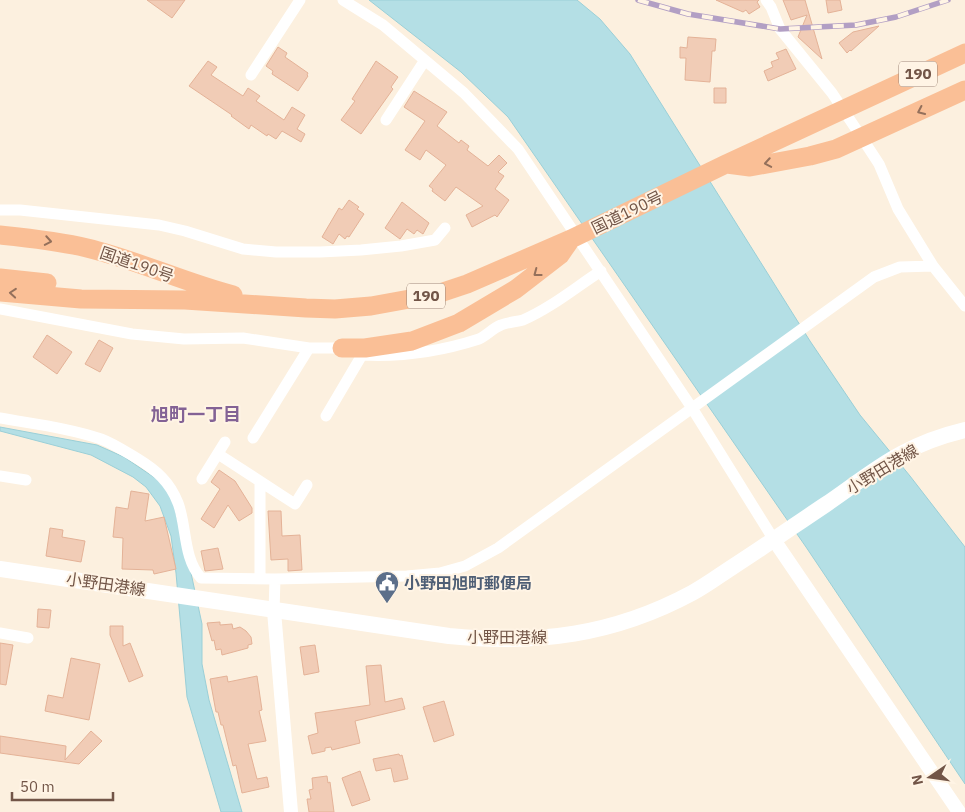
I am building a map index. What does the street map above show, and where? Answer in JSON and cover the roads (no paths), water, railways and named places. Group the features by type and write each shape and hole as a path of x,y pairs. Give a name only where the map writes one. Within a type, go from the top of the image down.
{"highway":[{"name":"国道190号","path":"0,292 81,299 185,300 335,309 371,306 437,294 467,284 571,239 823,118 965,53"},
{"path":"726,164 750,167 810,156 836,149 965,90"},
{"name":"国道190号","path":"0,235 86,247 203,287 271,305"},
{"path":"342,348 366,348 412,341 459,323 516,289 540,272 560,255 571,239"},
{"path":"0,278 185,300"}],"main road":[{"name":"小野田港線","path":"0,569 450,636 485,640 556,637 590,631 626,621 649,613 693,592 901,454 950,434 965,430"}],"street":[{"path":"251,75 300,0"},
{"path":"343,0 383,25 464,92 518,149 601,271 697,404 779,536 959,812"},
{"path":"766,0 780,29 832,93 879,164 898,209 933,266 965,306"},
{"path":"386,120 425,60"},
{"path":"0,210 29,211 159,225 243,249 276,252 320,252 401,246 435,240 445,228"},
{"path":"0,418 75,432 102,440 149,466 162,476 172,488 179,504 187,547 196,572 202,578 275,579 407,576 440,573 465,566 498,548 874,277 900,267 933,266"},
{"path":"0,310 132,334 184,339 243,338 309,348 342,348 362,356 385,356 424,352 481,338 489,331 503,324 523,320 601,271"},
{"path":"253,438 309,348"},
{"path":"326,416 362,356"},
{"path":"202,478 225,442"},
{"path":"218,454 295,504 307,485"},
{"path":"0,476 26,480"},
{"path":"260,482 260,578"},
{"path":"275,579 274,611 291,812"},
{"path":"0,633 28,638"}],"water":[{"path":"369,0 577,0 600,19 630,54 810,341 860,415 965,547 965,784 806,547 508,117 461,72"},
{"path":"0,427 97,445 124,457 161,482 172,498 202,624 202,664 209,700 242,812 221,812 187,697 171,536 160,506 146,487 133,477 91,455 0,431"}],"railway":[{"path":"638,0 688,14 780,29 856,25 896,17 948,0"}],"place":[{"name":"小野田旭町郵便局","path":"387,604"}],"district":[{"name":"旭町一丁目","path":"196,415"}]}
